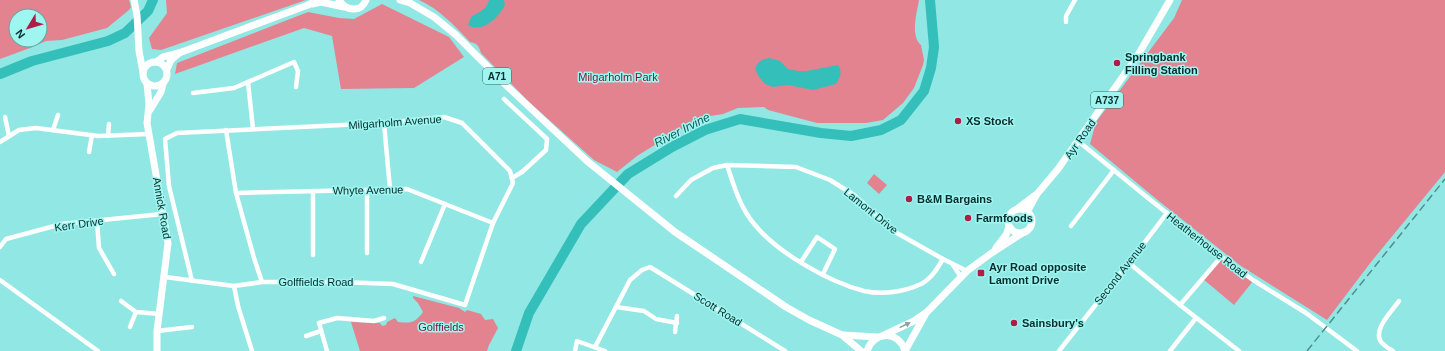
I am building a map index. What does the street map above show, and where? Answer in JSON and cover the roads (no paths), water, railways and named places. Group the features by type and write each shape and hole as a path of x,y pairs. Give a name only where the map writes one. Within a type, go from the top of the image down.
{"main road":[{"path":"134,0 137,15 139,51 143,77 147,84 152,86 156,87 163,84"},
{"path":"308,5 317,0"},
{"path":"339,0 344,7"},
{"name":"A71","path":"400,0 410,3 434,16 456,35 509,88 587,161 676,232 786,306 809,320 842,335 861,351"},
{"name":"Ayr Road","path":"1027,212 1037,194 1058,169 1138,55 1170,0"},
{"path":"143,72 145,67 163,57 179,53 308,5 321,2 353,10 360,8 367,1"},
{"path":"139,51 167,69"},
{"path":"148,113 168,77 167,69 172,60 179,53"},
{"name":"Annick Road","path":"147,84 149,97 147,118 149,134 168,243 165,277 157,331 156,351"},
{"name":"Ayr Road","path":"1017,209 1037,194"},
{"path":"1009,227 1014,232 1024,232 1030,228 1032,221 1030,214 1024,210 1017,209"},
{"name":"A737","path":"993,252 1006,235 1009,227 1007,219 1008,216 1017,209"},
{"name":"A737","path":"879,336 914,321 927,312 967,271 1024,232"},
{"name":"A737","path":"905,351 927,312"},
{"name":"A71","path":"842,335 879,336"},
{"path":"867,351 872,341 879,336 887,335 901,342 905,351"}],"street":[{"path":"1066,22 1066,16 1075,0"},
{"path":"193,93 234,88 294,62 298,71 296,87"},
{"path":"248,82 253,129"},
{"path":"493,223 513,183 512,178 522,172 546,150 547,139 504,99"},
{"path":"53,130 58,115"},
{"name":"Milgarholm Avenue","path":"165,139 177,133 384,123 444,117 462,123 510,171 512,178"},
{"path":"4,118 9,136"},
{"path":"384,123 390,189"},
{"path":"108,136 109,124"},
{"path":"0,142 18,130 36,128 108,136 149,134"},
{"path":"226,130 236,193 262,282"},
{"path":"89,152 92,135"},
{"name":"Annick Road","path":"165,139 169,186 192,281"},
{"name":"Heatherhouse Road","path":"1078,141 1221,257 1306,313 1357,351"},
{"path":"727,165 742,208 755,226 781,250 836,281 874,292 898,292 928,280 943,259"},
{"name":"Lamont Drive","path":"676,196 691,180 713,168 727,165 796,167 830,180 854,195 895,232 953,265 967,271"},
{"path":"1071,226 1114,170"},
{"name":"Whyte Avenue","path":"236,193 407,188 493,223"},
{"path":"367,190 367,253"},
{"path":"313,191 313,255"},
{"path":"421,262 445,204"},
{"name":"Second Avenue","path":"1058,351 1167,213"},
{"name":"Kerr Drive","path":"0,247 6,239 62,224 162,214"},
{"path":"97,221 99,248 114,274"},
{"name":"Golffields Road","path":"165,277 234,286 262,282 393,284 465,305 493,223"},
{"path":"801,262 817,237 835,250 822,274"},
{"path":"1180,305 1221,257"},
{"path":"1129,263 1239,351"},
{"name":"Lamont Drive","path":"953,265 961,277"},
{"name":"Scott Road","path":"616,307 630,280 642,270 650,267 785,351"},
{"path":"0,280 98,351"},
{"path":"234,286 238,306 252,351"},
{"path":"121,301 136,312 160,314"},
{"path":"1393,351 1381,343 1378,336 1379,328 1399,301"},
{"path":"595,347 616,307 644,312 656,319 676,323"},
{"path":"130,327 136,312"},
{"path":"675,332 677,316"},
{"path":"327,351 319,323 337,318 374,321 384,318"},
{"path":"1170,351 1196,318"},
{"path":"157,331 192,327"},
{"path":"306,336 321,331"},
{"path":"574,351 577,341 605,351"}],"water":[{"path":"489,0 504,0 505,4 503,9 495,19 485,26 473,27 468,25 471,17 482,10"},
{"path":"769,58 780,61 788,69 798,71 838,65 840,67 839,79 836,84 813,90 788,85 773,87 765,84 755,69 760,61"}],"waterway":[{"path":"0,74 32,61 108,41 125,33 148,11 153,0"},
{"name":"River Irvine","path":"516,351 529,313 581,224 628,174 672,147 705,130 740,119 821,133 851,136 881,130 901,120 924,91 931,68 934,47 930,0"}],"railway":[{"path":"1307,351 1445,179"}],"place":[{"name":"Springbank Filling Station","path":"1117,63"},
{"name":"XS Stock","path":"958,121"},
{"name":"B&M Bargains","path":"909,199"},
{"name":"Farmfoods","path":"968,218"},
{"name":"Ayr Road opposite Lamont Drive","path":"981,273"},
{"name":"Sainsbury's","path":"1014,323"}],"park label":[{"name":"Milgarholm Park","path":"618,77"},
{"name":"Golffields","path":"441,327"}]}
